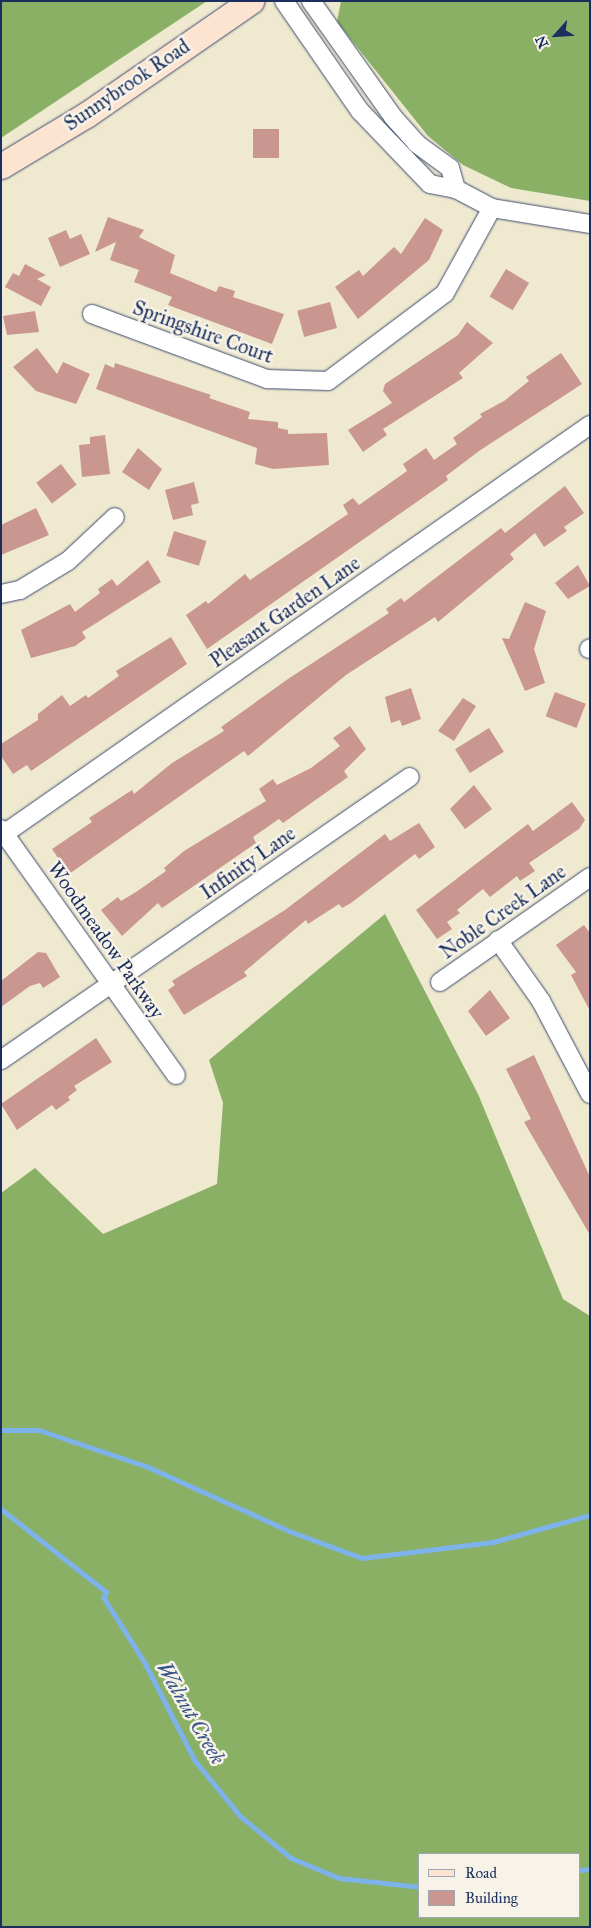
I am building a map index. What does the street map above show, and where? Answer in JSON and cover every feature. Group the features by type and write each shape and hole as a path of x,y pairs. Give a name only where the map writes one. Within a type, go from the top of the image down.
{"main road":[{"name":"Sunnybrook Road","path":"1,166 86,115 251,1"}],"street":[{"path":"284,1 360,111 430,184 456,189 492,208 590,224"},
{"path":"311,1 379,98 416,144 450,168 456,189"},
{"path":"360,111 379,98"},
{"name":"Springshire Court","path":"92,314 267,379 328,381 445,293 492,208"},
{"name":"Pleasant Garden Lane","path":"2,833 590,425"},
{"path":"1,594 20,590 68,561 115,517"},
{"name":"Infinity Lane","path":"1,1060 409,777"},
{"name":"Woodmeadow Parkway","path":"2,833 176,1075"},
{"name":"Noble Creek Lane","path":"440,982 590,877"},
{"path":"498,940 541,1002 590,1094"}],"green space":[{"path":"1,1 207,1 1,138"},
{"path":"341,1 590,1 590,201 511,188 463,165 428,136 337,22"},
{"path":"385,914 478,1094 563,1299 590,1316 590,1927 1,1927 1,1193 35,1168 103,1234 217,1184 223,1103 209,1060"}],"building":[{"path":"253,129 279,129 279,158 253,158"},
{"path":"108,217 144,230 139,237 175,255 170,273 216,292 219,286 235,291 233,297 284,314 272,344 168,305 172,297 134,282 139,270 110,260 116,242 95,252"},
{"path":"425,218 443,230 429,260 358,319 335,287 359,270 363,276 394,247 401,254"},
{"path":"66,230 70,239 81,234 90,254 60,267 48,238"},
{"path":"25,264 46,275 37,279 51,287 41,306 5,287 13,273 19,276"},
{"path":"506,269 529,283 513,310 490,296"},
{"path":"330,302 337,328 304,337 297,311"},
{"path":"35,311 39,332 7,335 3,316"},
{"path":"467,322 493,343 459,373 463,378 383,429 387,435 363,452 348,430 392,403 383,391 385,384 458,335"},
{"path":"37,348 57,374 63,362 90,374 76,404 36,391 13,367"},
{"path":"561,353 582,384 479,451 446,476 448,480 207,649 186,615 206,601 208,604 245,574 250,580 348,514 343,505 353,498 359,505 407,471 403,464 426,448 434,460 457,444 453,438 482,417 480,414 504,401 529,381 526,377"},
{"path":"115,363 211,395 209,398 250,412 248,419 278,422 278,428 288,430 288,434 327,433 329,465 273,469 255,464 257,448 96,389 105,364 114,368"},
{"path":"105,435 110,474 82,477 79,445 90,444 90,437"},
{"path":"138,448 162,469 149,490 122,472"},
{"path":"61,464 77,485 52,503 36,483"},
{"path":"194,482 199,503 191,505 193,515 173,520 165,490"},
{"path":"565,486 584,513 564,527 567,531 544,547 535,533 510,554 514,559 438,622 435,617 346,675 248,756 244,751 69,874 52,849 92,822 89,818 132,790 134,794 172,763 224,731 221,727 288,679 389,613 386,609 401,598 404,602 501,528 505,533"},
{"path":"36,508 49,535 1,555 1,525"},
{"path":"174,531 207,541 199,566 166,556"},
{"path":"148,560 161,582 82,632 86,638 75,646 31,658 21,630 70,604 75,612 100,593 98,589 112,579 117,586"},
{"path":"578,565 590,586 568,599 555,583"},
{"path":"525,602 546,611 534,649 545,683 525,691 502,638 509,639"},
{"path":"171,637 187,664 31,771 27,765 13,774 1,756 1,744 38,720 38,714 62,695 70,706 86,695 88,698 119,676 116,671"},
{"path":"411,688 421,719 402,726 400,720 391,723 385,697"},
{"path":"555,692 586,704 576,728 546,716"},
{"path":"463,698 476,706 454,741 438,731"},
{"path":"350,726 366,749 344,771 348,777 283,823 279,819 253,837 256,843 162,908 158,903 122,936 101,910 118,897 121,901 136,892 166,871 164,868 184,851 266,801 259,789 273,779 277,785 311,768 340,746 333,738"},
{"path":"489,728 504,752 470,773 455,749"},
{"path":"474,785 492,809 465,829 450,809"},
{"path":"572,802 585,820 579,829 529,863 535,871 520,881 517,876 490,897 483,889 457,910 460,913 447,922 452,929 437,939 416,910 528,824 533,831"},
{"path":"419,823 435,847 419,859 415,854 351,903 342,908 339,904 308,924 306,920 244,972 247,976 184,1015 168,990 175,985 172,981 285,910 385,834 390,841"},
{"path":"584,925 590,933 590,1011 571,975 576,972 556,945"},
{"path":"38,952 46,953 60,977 43,988 40,983 30,986 1,1007 1,981"},
{"path":"490,990 510,1018 486,1036 468,1011"},
{"path":"96,1038 112,1062 74,1086 77,1090 68,1097 70,1100 56,1110 52,1105 17,1130 1,1104"},
{"path":"534,1055 590,1177 590,1235 524,1122 531,1119 506,1069"}],"waterway":[{"path":"1,1430 39,1430 148,1467 289,1531 362,1558 493,1542 590,1515"},
{"name":"Walnut Creek","path":"1,1509 106,1592 103,1597 143,1660 195,1761 240,1816 291,1858 339,1878 418,1887"},
{"name":"Walnut Creek","path":"581,1870 590,1869"}]}
